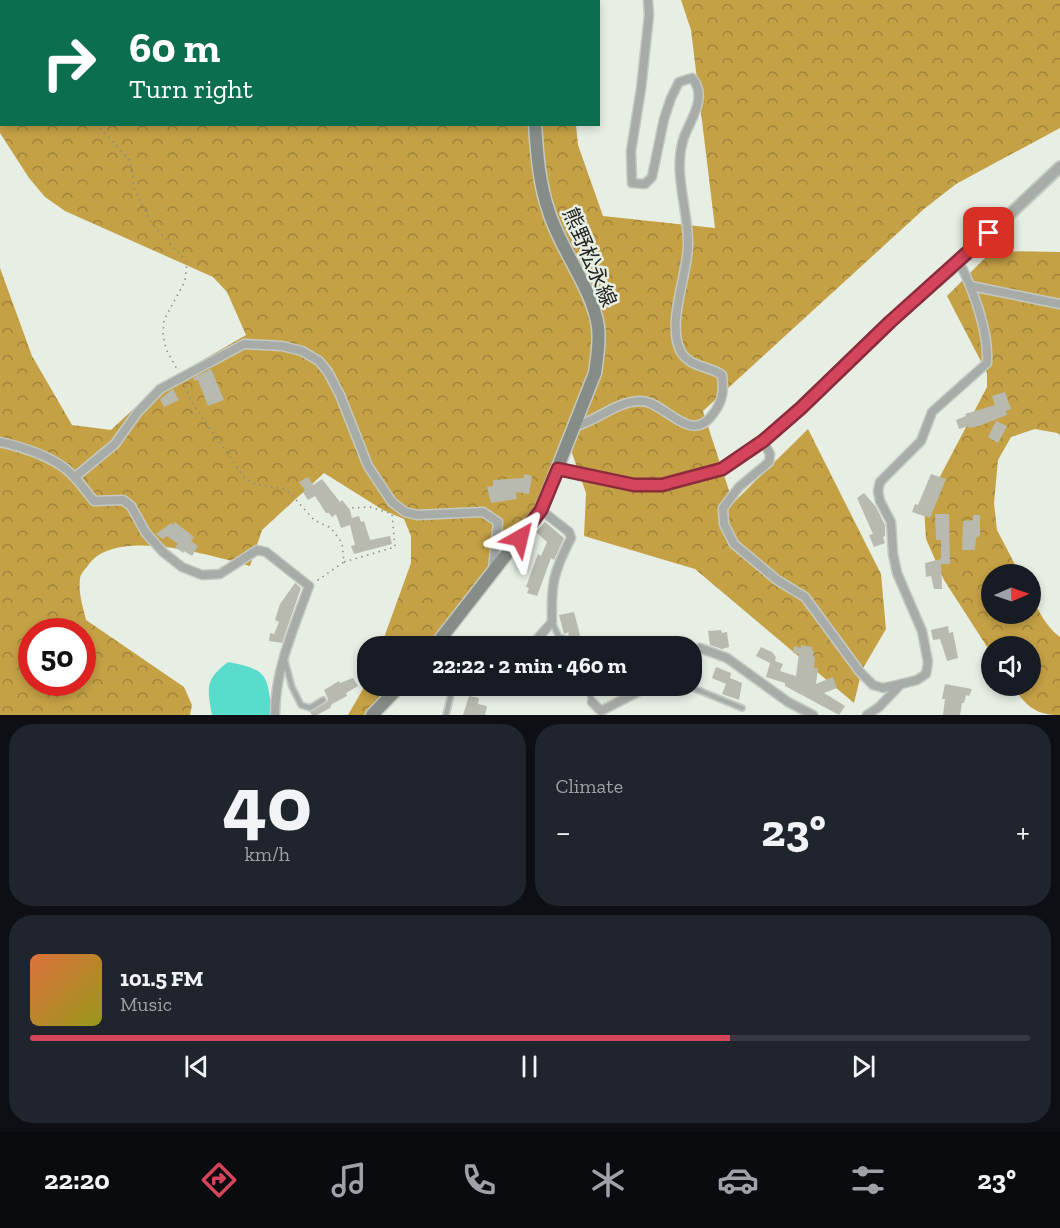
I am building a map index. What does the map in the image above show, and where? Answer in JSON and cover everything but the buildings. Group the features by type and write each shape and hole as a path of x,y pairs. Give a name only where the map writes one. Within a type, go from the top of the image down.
{"main road":[{"name":"熊野松永線","path":"443,636 541,510 595,374 598,327 593,308 549,213 540,173 535,126"},
{"path":"372,715 390,696"}],"street":[{"path":"574,427 586,424 607,411 638,401 645,401 686,424 703,424 709,420 719,406 724,391 722,375 714,369 698,365 686,358 677,341 676,313 687,269 688,244 687,214 680,182 680,158 684,138 694,117 699,94 698,85 692,78 679,82 671,98 652,177 645,184 632,183 631,151 641,89 649,15 648,0"},
{"path":"558,469 634,485 662,485 722,469 763,441 801,408 890,322 1060,167"},
{"path":"763,441 770,454 769,462 739,487 723,508 724,524 734,544 777,580 805,597 860,672 873,685 883,688 916,680 926,674 928,662 922,631 897,573 891,522 880,501 878,491 880,482 921,441 932,412 987,363 988,348 971,286 958,262"},
{"path":"971,286 1060,304"},
{"path":"75,477 115,444 137,413 160,389 244,344 282,346 302,351 319,361 328,372 340,395 368,466 392,502 405,512 417,515 483,512 498,522 493,573"},
{"path":"0,442 41,455 64,468 75,477 94,501 123,500 131,506 152,540 182,567 202,575 220,574 256,550 266,552 309,585 283,656 275,695 274,715"},
{"path":"540,636 552,622 551,586 558,563 571,538 569,532 541,510"},
{"path":"702,649 727,658 788,702 813,715"},
{"path":"867,715 879,707 901,684"},
{"path":"592,702 601,711 630,696"}],"lane":[{"path":"552,622 559,636"},
{"path":"283,656 292,687 301,705 310,708 323,700"},
{"path":"702,692 742,708"},
{"path":"446,715 451,696"},
{"path":"590,696 592,702"}],"path":[{"path":"98,126 131,163 134,188 148,217 187,262 185,281 164,320 163,334 166,349 175,364"},
{"path":"182,376 192,403 244,477 254,484 284,489 314,520 331,528 342,543 344,562"},
{"path":"309,585 344,562 394,547 392,514 370,507 353,508 351,504"}],"green space":[{"path":"681,0 1060,0 1060,128 956,184 924,209 703,411 733,503 808,429 881,574 886,629 862,670 854,703 695,569 584,536 586,493 566,436 525,528 437,636 385,636 411,563 411,536 404,519 383,510 324,473 262,530 250,566 164,547 118,548 100,554 81,574 81,600 86,618 18,618 18,696 96,696 96,627 184,687 192,705 190,715 0,715 0,268 32,356 72,425 111,430 158,386 246,335 227,292 213,277 65,211 45,197 29,178 0,133 0,126 576,126 578,145 603,216 715,228 691,30"},
{"path":"992,251 1060,252 1060,435 1035,429 1011,437 998,460 994,503 997,530 1015,564 981,564 981,624 1041,624 1041,615 1060,637 1060,715 1038,711 1027,704 1020,696 1041,696 1041,636 981,637 944,580 926,539 924,507 987,387 987,373 947,296"},
{"path":"359,696 383,696 364,715 348,715"}],"water":[{"path":"228,662 252,668 264,677 269,691 272,715 212,715 209,698 210,685 215,674"}],"route":[{"path":"520,538 541,510 558,469 634,485 662,485 722,469 763,441 801,408 890,322 989,233"}]}
